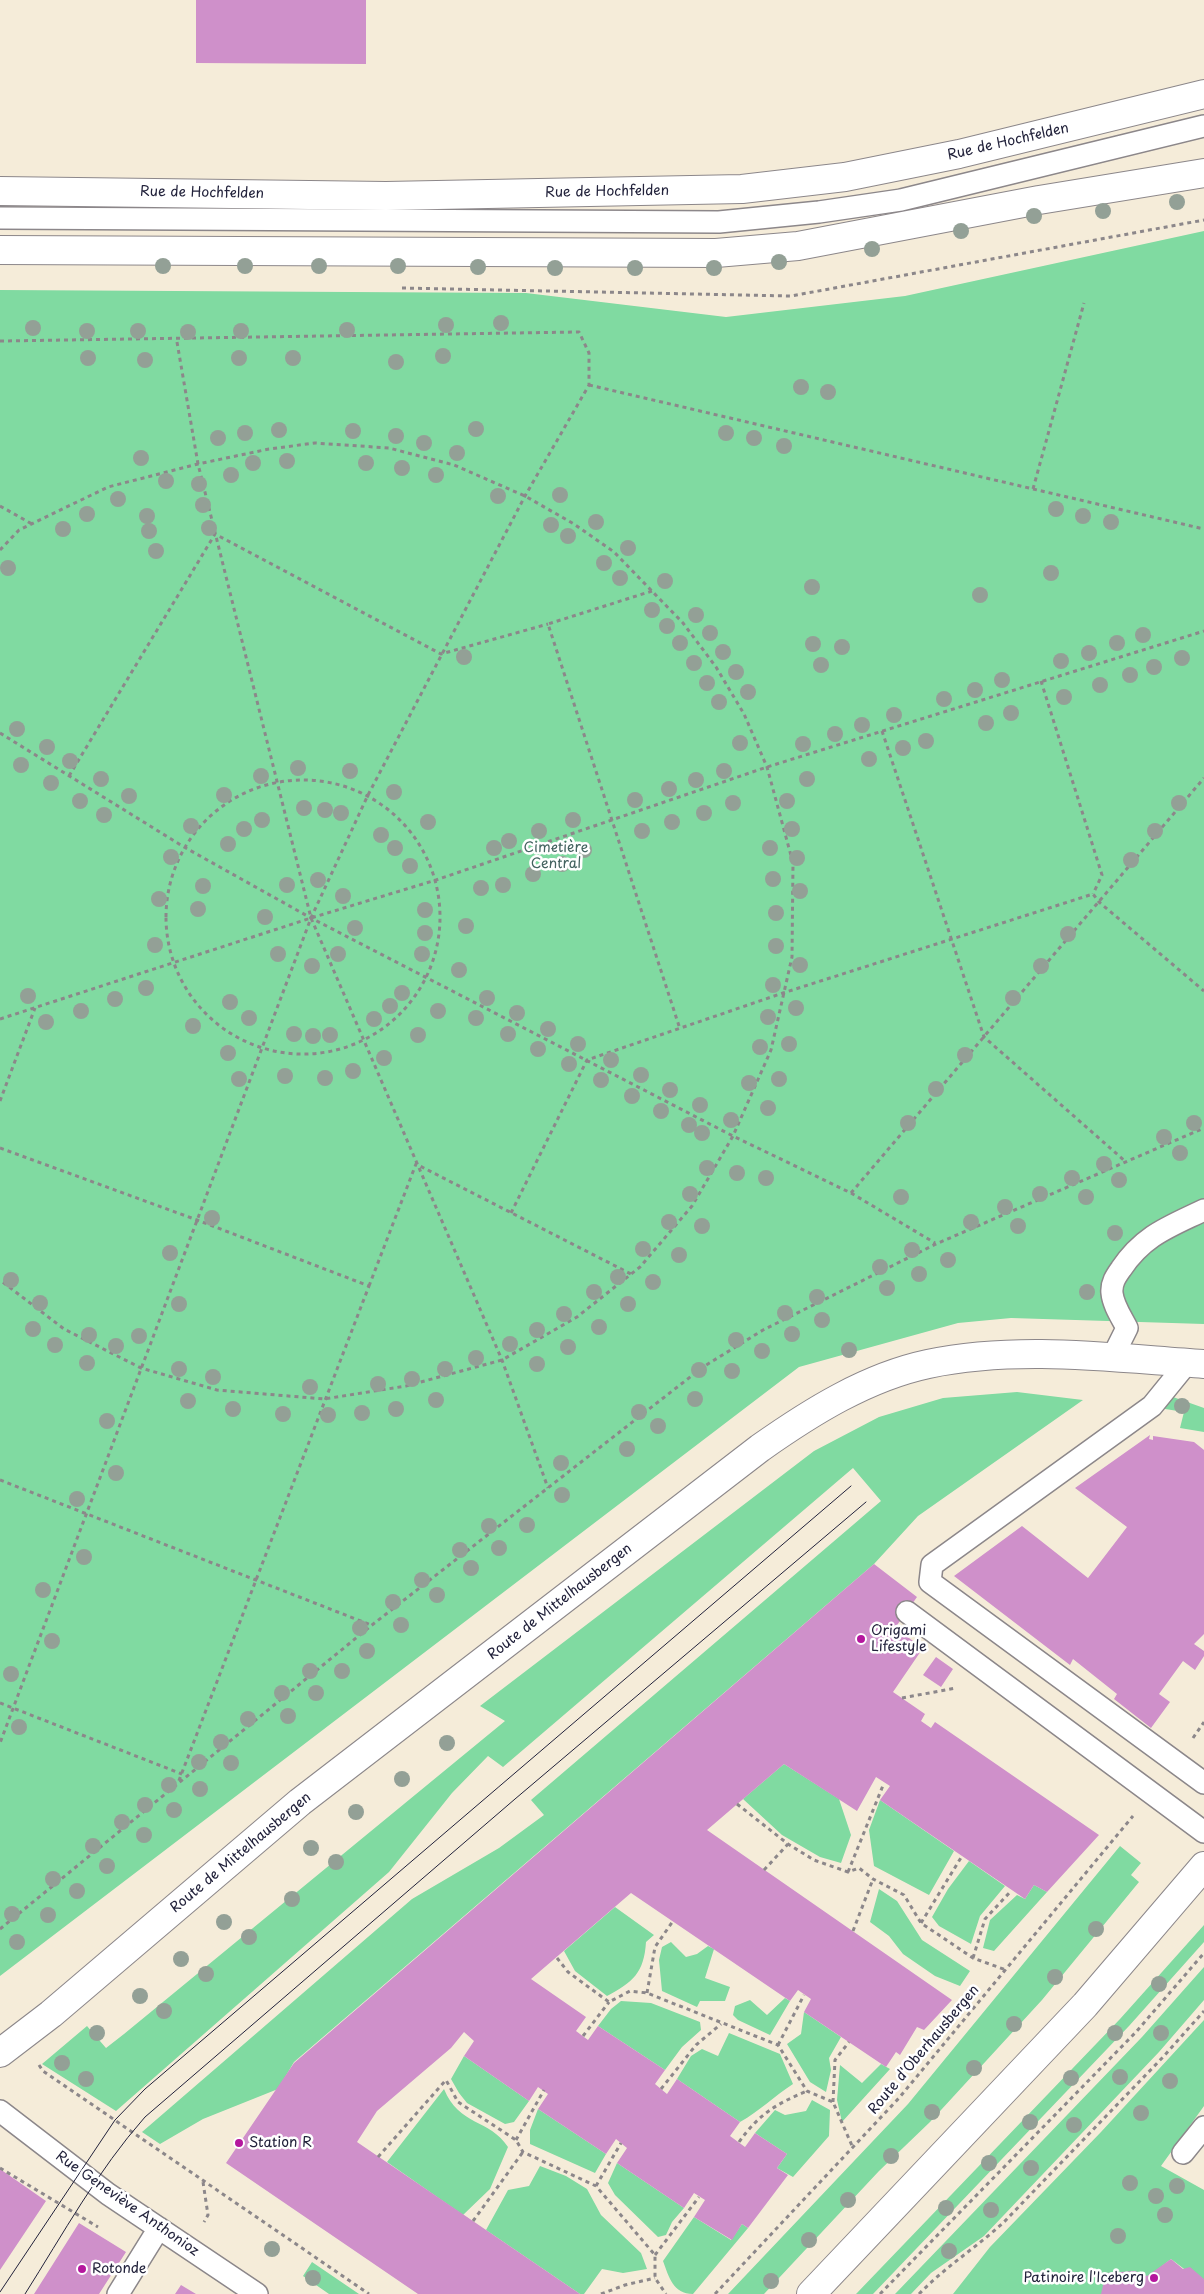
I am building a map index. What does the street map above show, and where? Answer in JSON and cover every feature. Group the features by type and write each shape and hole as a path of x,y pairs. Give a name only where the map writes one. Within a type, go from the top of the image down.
{"main road":[{"name":"Rue de Hochfelden","path":"0,191 386,196 742,189 845,177 959,154 1204,94"},
{"path":"0,250 716,253 798,246 1039,200 1204,174"},
{"name":"Route de Mittelhausbergen","path":"0,2054 51,2014 300,1802 791,1426 858,1388 927,1364 961,1358 1014,1355 1114,1356 1196,1364"},
{"path":"811,2294 1085,2005 1204,1866"}],"lane":[{"path":"0,218 719,222 819,212 900,200 1204,126"},
{"path":"1114,1356 1127,1328 1114,1302 1112,1293 1113,1280 1140,1244 1160,1231 1204,1210"},
{"path":"1196,1364 1152,1406 932,1565 930,1582 1204,1783"},
{"path":"907,1612 1204,1832"},
{"name":"Rue Geneviève Anthonioz","path":"0,2111 108,2194 257,2294"},
{"path":"1183,2154 1204,2127"},
{"path":"118,2294 159,2228"}],"path":[{"path":"1034,489 1084,303"},
{"path":"0,341 579,332 589,353 589,385 525,496 441,654 368,795 311,918 0,1743"},
{"path":"177,342 198,464 311,918 362,1040 502,1360 548,1488"},
{"path":"589,385 1204,528"},
{"path":"0,550 19,530 108,487 270,448 315,443 390,448 454,465 525,496 574,524 614,552 683,623 716,667 744,714 767,766 793,863 792,957 771,1050 734,1136 692,1206 640,1267 577,1317 502,1360 406,1386 324,1399 217,1390 141,1368 64,1329 0,1280"},
{"path":"0,506 32,524"},
{"path":"215,534 441,654 548,624 652,591"},
{"path":"69,776 215,534"},
{"path":"548,624 680,1029"},
{"path":"0,1019 311,918 436,880 767,766 1204,631"},
{"path":"511,1213 588,1060 783,993 1093,894 1102,875 1041,681"},
{"path":"882,731 950,940 984,1037 1126,1162"},
{"path":"0,733 184,847 311,918 429,977 734,1136 851,1193 936,1244"},
{"path":"851,1193 1204,778"},
{"path":"306,779 338,783 368,795 398,817 421,846 436,880 440,914 437,949 429,977 396,1018 362,1040 324,1053 289,1054 261,1048 220,1028 192,999 172,963 165,924 168,884 184,847 208,817 238,795 278,782 306,779"},
{"path":"1093,894 1099,902 1204,991"},
{"path":"0,1101 35,1008"},
{"path":"0,1929 372,1625 703,1367 763,1330 936,1244 1204,1128"},
{"path":"0,1148 197,1220 369,1286"},
{"path":"416,1164 631,1274"},
{"path":"178,1784 257,1581 324,1399 416,1164"},
{"path":"0,1480 372,1625"},
{"path":"0,1703 182,1774"},
{"path":"848,1872 884,1782"},
{"path":"737,1804 788,1844 814,1860 848,1872 859,1868 874,1879 904,1895 921,1924 972,1958 1006,1970"},
{"name":"Route d'Oberhausbergen","path":"715,2294 900,2098 1138,1811"},
{"path":"764,1870 788,1844"},
{"path":"921,1924 962,1856"},
{"path":"853,1931 874,1879"},
{"path":"972,1958 985,1918 1011,1891"},
{"path":"647,1994 654,1947 673,1922"},
{"path":"880,2294 1136,2032 1204,1953"},
{"path":"557,1958 568,1972 609,2002"},
{"path":"582,2036 609,2002 630,1991 647,1994 778,2045 808,2092 833,2102"},
{"path":"778,2045 804,1995"},
{"path":"919,2294 935,2277 983,2242 1004,2222 1164,2056 1204,2011"},
{"path":"662,2089 696,2045 721,2024"},
{"path":"848,2042 836,2060 833,2102 853,2148"},
{"path":"37,2063 43,2071 369,2294"},
{"path":"378,2157 446,2080 458,2102 516,2140 523,2152 596,2186 655,2255"},
{"path":"516,2140 544,2090"},
{"path":"739,2142 754,2122 780,2102 808,2092"},
{"path":"596,2186 621,2143"},
{"path":"473,2221 523,2152"},
{"path":"0,2168 87,2220"},
{"path":"666,2294 655,2278 655,2255 699,2196"},
{"path":"601,2294 625,2285 655,2278"}],"green space":[{"name":"Cimetière Central","path":"1204,231 1204,1324 1011,1318 958,1323 799,1367 0,1976 0,290 526,293 726,317 905,296"},
{"path":"1017,1392 1083,1400 918,1516 874,1564 294,2062 278,2089 203,2119 160,2144 142,2132 412,1899 499,1848 544,1815 531,1800 881,1501 853,1468 503,1767 488,1756 452,1793 389,1872 116,2111 42,2064 87,2026 106,2048 124,2034 505,1721 480,1706 814,1451 879,1417 943,1398"},
{"path":"1173,1397 1204,1408 1204,1432 1180,1428 1184,1412 1159,1408"},
{"path":"784,1764 839,1799 851,1835 841,1863 820,1857 782,1835 743,1799"},
{"path":"880,1800 954,1851 929,1895 874,1866 869,1830"},
{"path":"1120,1846 1141,1863 1131,1875 1139,1882 1042,2000 930,2122 879,2171 764,2294 728,2294 908,2104"},
{"path":"969,1861 1005,1886 980,1916 971,1944 939,1926 932,1917 948,1889"},
{"path":"1034,1885 1047,1892 994,1951 983,1948 990,1920 1017,1895 1025,1899"},
{"path":"879,1889 897,1901 922,1940 970,1971 960,1986 935,1976 903,1954 889,1936 870,1922"},
{"path":"615,1907 654,1935 646,1942 643,1962 636,1975 624,1986 607,1996 575,1971 564,1951"},
{"path":"1204,1925 1204,1942 1129,2026 873,2294 856,2294 1120,2019"},
{"path":"671,1942 686,1957 697,1954 708,1946 714,1949 705,1978 730,1987 725,2001 700,2001 697,2007 662,1991 659,1960 662,1947"},
{"path":"1204,1967 1204,2000 1159,2052 984,2236 931,2273 911,2294 895,2294 1142,2037"},
{"path":"785,1998 790,2001 770,2035 738,2020 733,2015 735,2006 750,2000 767,2015"},
{"path":"621,2001 651,2003 700,2022 701,2030 682,2047 665,2070 598,2026 611,2009"},
{"path":"804,2012 841,2037 829,2058 831,2070 826,2092 810,2082 787,2044 801,2034"},
{"path":"1204,2020 1204,2106 1161,2166 1204,2190 1204,2284 1171,2259 1127,2294 953,2294 990,2247 1101,2132"},
{"path":"729,2033 780,2054 793,2084 740,2122 677,2079 691,2056 702,2049 718,2056"},
{"path":"464,2056 529,2101 514,2122 505,2124 467,2103 459,2093 451,2079"},
{"path":"881,2064 890,2069 842,2122 837,2100 840,2065 862,2083"},
{"path":"444,2089 450,2101 458,2110 493,2131 508,2147 490,2189 463,2215 387,2162"},
{"path":"812,2100 830,2110 829,2136 793,2177 777,2168 787,2154 755,2133 775,2110 785,2115 806,2111"},
{"path":"538,2109 606,2154 595,2173 530,2144 530,2130"},
{"path":"617,2163 684,2208 672,2222 666,2235 658,2237 615,2195 608,2183"},
{"path":"540,2166 566,2176 587,2189 601,2215 641,2253 647,2269 623,2273 602,2269 584,2294 580,2294 486,2230 508,2190 529,2186"},
{"path":"694,2217 731,2240 742,2224 748,2228 693,2294 676,2288 663,2261"},
{"path":"312,2262 359,2294 329,2294 303,2276"}],"building":[{"path":"196,0 366,0 366,64 196,63"},
{"path":"1150,1435 1149,1439 1153,1440 1153,1436 1194,1442 1204,1450 1204,1634 1194,1644 1204,1651 1204,1656 1195,1670 1183,1661 1159,1694 1170,1702 1151,1728 1114,1699 1117,1694 1073,1659 1070,1665 954,1576 1022,1526 1088,1578 1127,1527 1075,1488"},
{"path":"874,1564 917,1597 895,1628 923,1648 893,1692 925,1714 921,1721 931,1728 935,1722 1099,1835 1047,1892 1034,1885 1025,1899 880,1800 890,1786 876,1777 857,1811 784,1764 707,1830 952,2000 924,2030 917,2027 900,2055 896,2052 886,2067 804,2012 811,1999 798,1990 790,2001 631,1893 531,1979 586,2017 576,2031 588,2040 598,2026 665,2070 655,2084 667,2094 677,2079 740,2122 730,2136 745,2147 755,2133 787,2154 777,2168 788,2175 748,2228 742,2224 732,2240 694,2217 705,2200 694,2193 684,2208 617,2163 627,2148 616,2139 606,2154 538,2109 548,2094 538,2087 529,2101 464,2056 474,2041 464,2032 451,2048 377,2111 357,2142 580,2294 418,2294 226,2163 294,2063"},
{"path":"936,1657 953,1669 941,1687 923,1675"},
{"path":"0,2169 46,2201 0,2270"},
{"name":"Rotonde","path":"79,2223 126,2252 99,2294 34,2294"},
{"name":"Patinoire l'Iceberg","path":"1171,2259 1183,2269 1190,2267 1204,2279 1204,2294 1101,2294 1106,2273 1135,2271 1147,2276"},
{"path":"181,2285 196,2294 175,2294"}],"tram line":[{"path":"0,2292 115,2120 145,2089 851,1486"},
{"path":"25,2294 96,2180 145,2117 515,1799 866,1502"}],"place":[{"name":"Origami Lifestyle","path":"861,1639"},
{"name":"Station R","path":"239,2143"},
{"name":"Rotonde","path":"82,2269"},
{"name":"Patinoire l'Iceberg","path":"1154,2278"}]}
